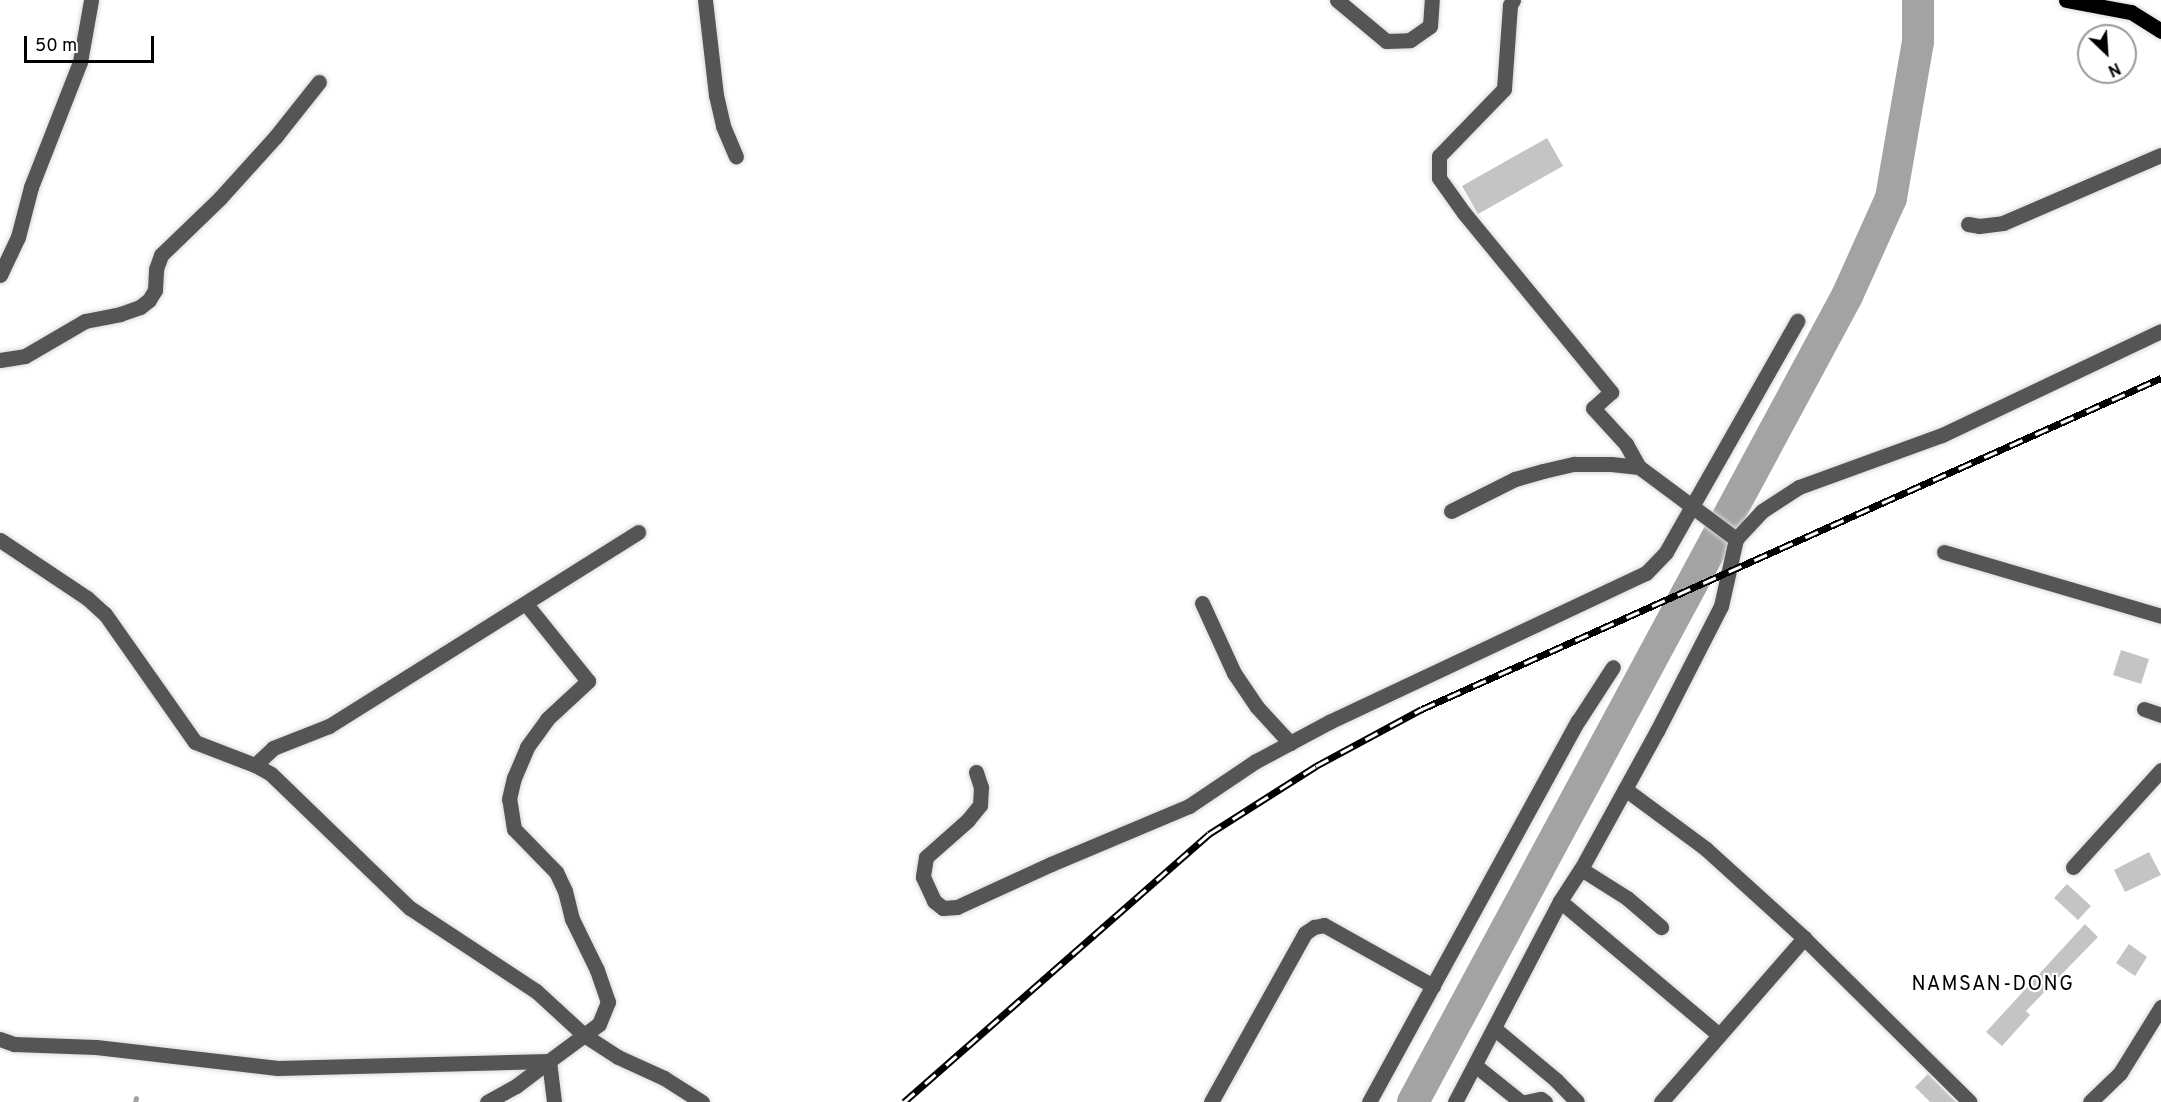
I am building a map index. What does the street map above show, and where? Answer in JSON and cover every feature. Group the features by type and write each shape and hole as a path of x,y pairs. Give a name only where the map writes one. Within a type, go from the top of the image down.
{"main road":[{"path":"2066,0 2131,12 2161,31"}],"street":[{"path":"0,275 18,237 31,187 80,62 91,0"},
{"path":"705,0 716,95 723,126 736,156"},
{"path":"1337,0 1386,41 1410,40 1430,26 1432,0"},
{"path":"1513,0 1510,6 1504,89 1490,107 1458,135 1439,156 1439,178 1464,213 1611,392 1593,408 1626,444 1639,467 1731,536"},
{"path":"0,360 25,357 85,321 120,314 140,307 149,300 155,290 156,269 161,255 220,198 276,136 319,82"},
{"path":"1968,224 1979,226 2003,223 2161,155"},
{"path":"976,772 981,787 980,805 968,820 926,857 923,877 934,901 943,908 957,907 1051,864 1189,806 1256,761 1290,743 1646,573 1666,552 1695,509 1797,321"},
{"path":"1455,1102 1476,1066 1560,902 1625,789 1721,606 1731,536 1762,511 1799,487 1942,435 2161,331"},
{"path":"1451,510 1515,479 1543,471 1574,464 1639,467"},
{"path":"255,765 273,748 329,726 638,532"},
{"path":"0,540 87,598 105,614 195,742 255,765 271,774 410,908 536,991 585,1035 618,1057 664,1078 702,1102"},
{"path":"1944,552 2161,616"},
{"path":"1202,603 1234,673 1257,707 1290,743"},
{"path":"487,1102 516,1086 599,1024 608,1002 597,970 572,919 556,872 514,829 509,799 514,778 527,747 547,719 588,681 526,604"},
{"path":"1369,1102 1578,721 1613,667"},
{"path":"2144,709 2161,715"},
{"path":"2073,867 2161,770"},
{"path":"1625,789 1706,849 1804,938 1970,1102"},
{"path":"1581,869 1627,898 1661,927"},
{"path":"1560,902 1719,1035"},
{"path":"1211,1102 1305,933 1314,927 1324,925 1433,986"},
{"path":"1660,1102 1804,938"},
{"path":"2099,1101 2120,1073 2161,1007"},
{"path":"1495,1029 1556,1080 1577,1102"},
{"path":"0,1039 14,1044 96,1047 278,1068 549,1061"},
{"path":"549,1061 554,1102"},
{"path":"1476,1066 1523,1102 1541,1099 1545,1102"}],"building":[{"path":"1547,138 1563,166 1478,214 1462,186"},
{"path":"2121,650 2149,659 2141,684 2113,675"},
{"path":"2149,852 2161,875 2125,892 2114,870"},
{"path":"2067,884 2091,906 2078,920 2054,898"},
{"path":"2085,924 2098,937 2026,1011 2030,1015 2002,1046 1986,1032"},
{"path":"2129,944 2147,957 2135,976 2116,963"},
{"path":"1928,1074 1956,1102 1930,1102 1915,1087"}],"waterway":[{"path":"1413,1102 1847,296 1891,198 1918,42 1918,0"},
{"path":"135,1102 136,1098"}],"railway":[{"path":"904,1102 1209,834 1316,766 1422,709 2161,378"}],"district":[{"name":"NAMSAN-DONG","path":"1993,985"}]}
